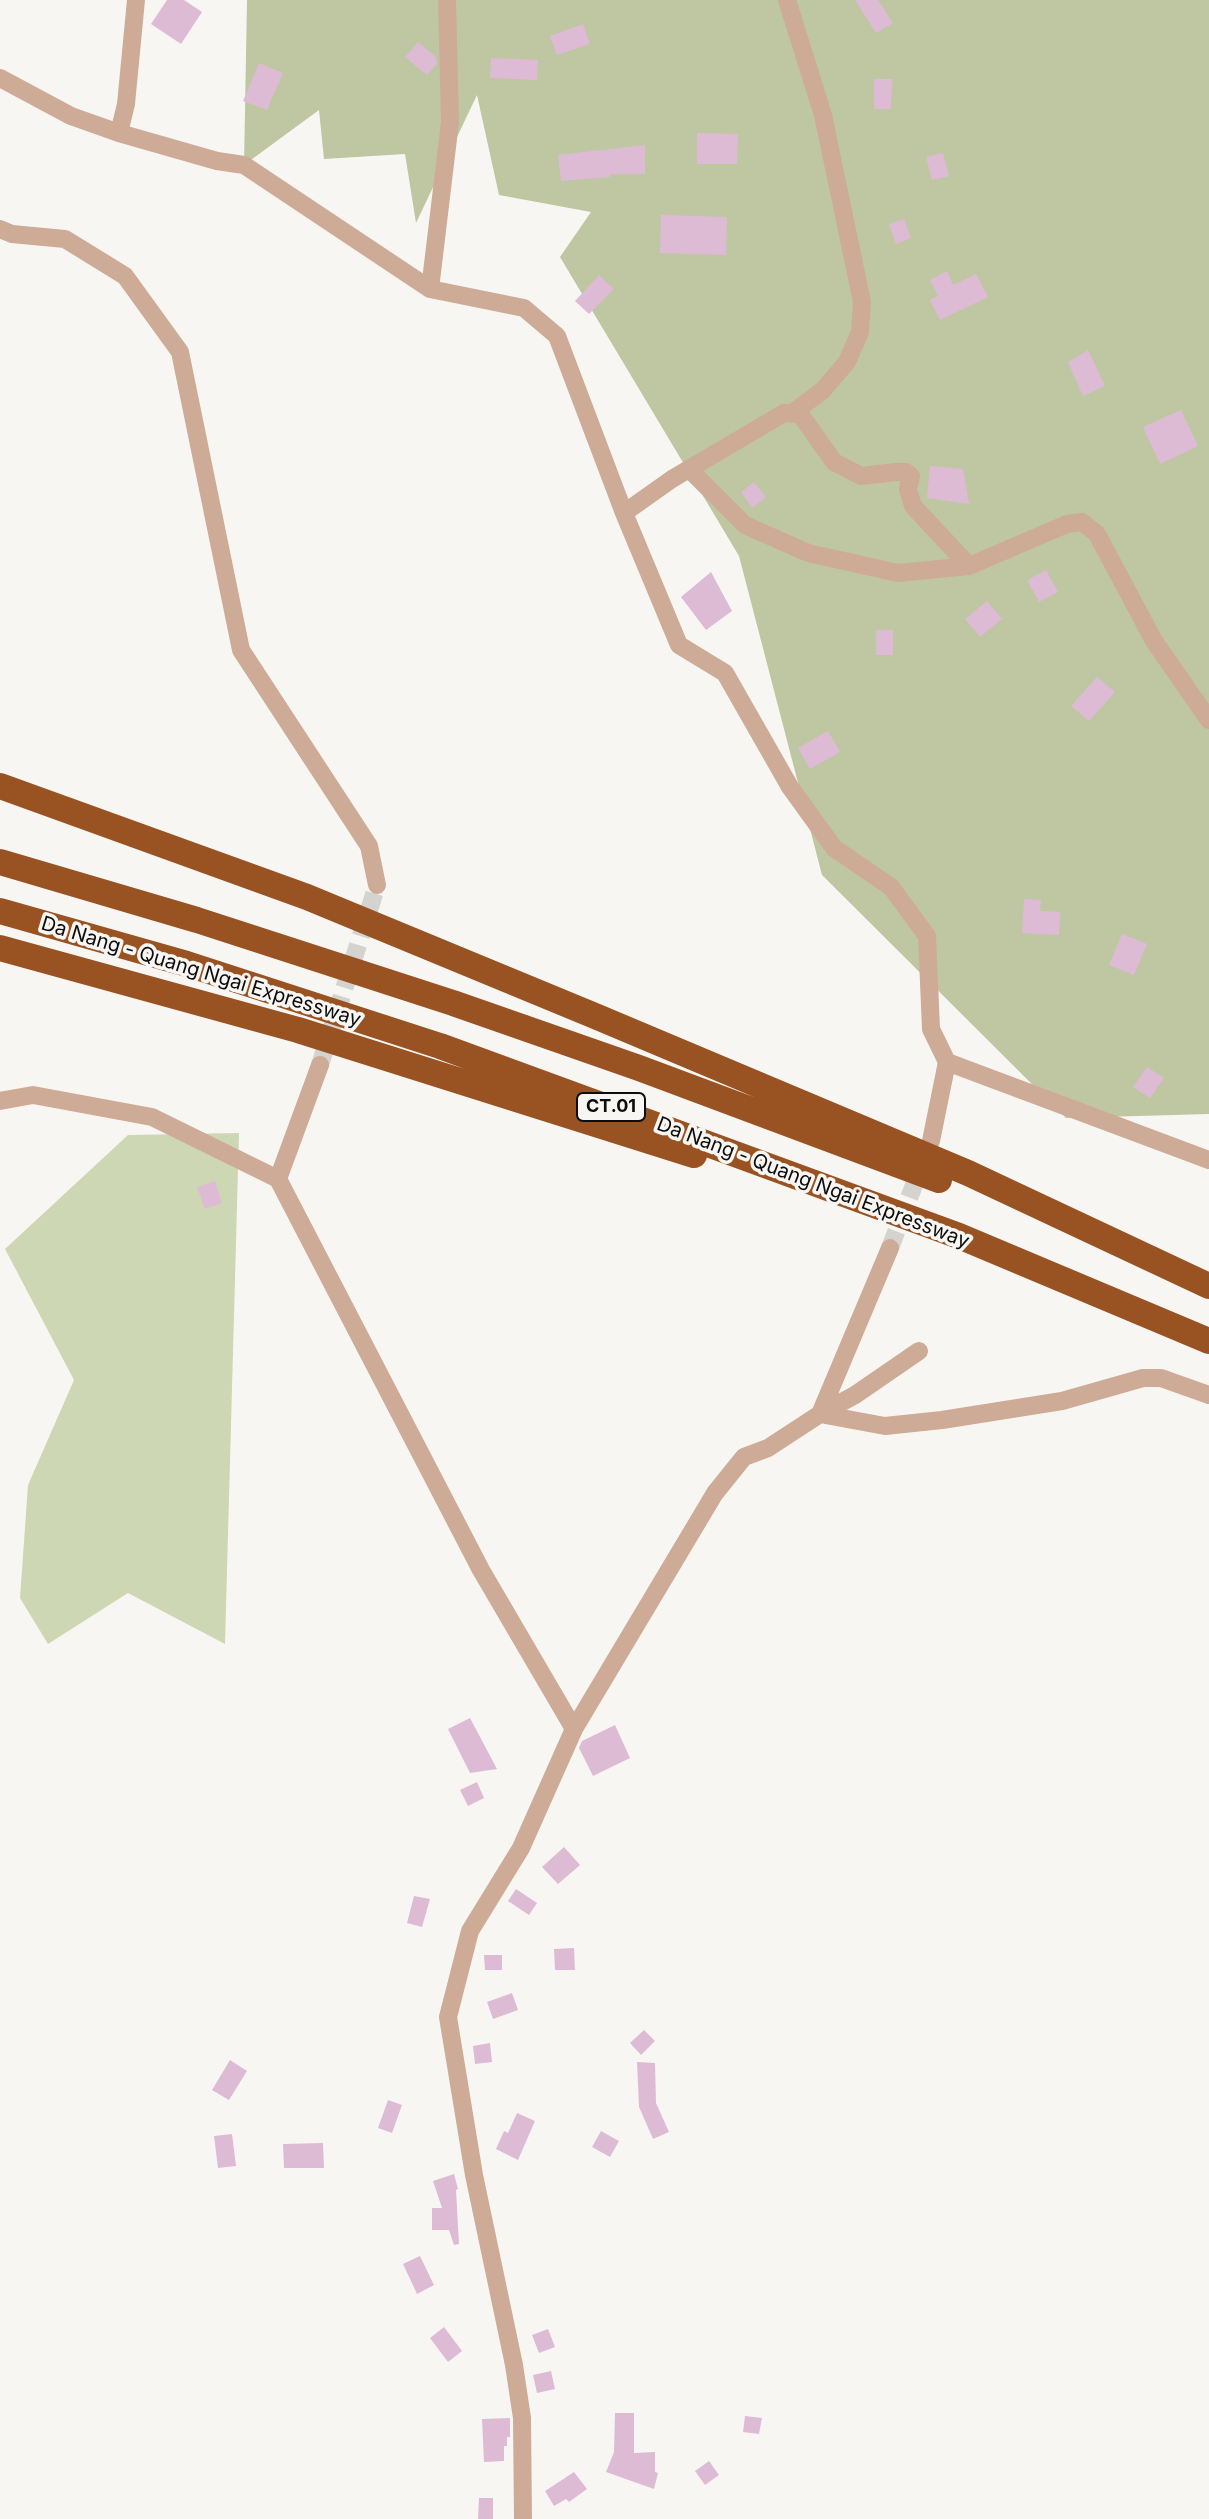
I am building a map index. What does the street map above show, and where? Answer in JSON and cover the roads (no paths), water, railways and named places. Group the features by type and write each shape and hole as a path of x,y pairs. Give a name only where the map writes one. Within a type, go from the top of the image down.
{"highway":[{"path":"0,786 307,897 551,998 968,1173 1209,1287"},
{"name":"CT.01","path":"0,862 197,920 453,1003 639,1068 1008,1206 1209,1287"},
{"name":"Da Nang - Quang Ngai Expressway","path":"0,911 187,964 440,1046 959,1236 1209,1341"},
{"path":"0,948 298,1030 530,1105 959,1236"}],"street":[{"path":"119,133 126,104 136,0"},
{"path":"430,289 450,122 447,0"},
{"path":"787,0 823,115 862,302 860,332 847,362 823,390 794,412"},
{"path":"0,78 71,116 217,161 244,165 430,289 524,308 557,336 624,513 679,645 725,673 790,787 834,848 891,887 927,936 931,1029 947,1062 931,1141"},
{"path":"0,229 12,234 65,239 125,276 180,352 241,650 369,846 377,885"},
{"path":"624,513 689,469 784,413 794,412 800,414 834,462 861,476 896,472 906,472 911,476 908,489 913,506 969,566"},
{"path":"689,469 745,525 808,553 898,573 969,566 1067,524 1082,522 1097,534 1154,641 1209,720"},
{"path":"947,1062 1209,1160"},
{"path":"278,1179 320,1065"},
{"path":"0,1101 33,1095 152,1117 278,1179 481,1570 574,1729"},
{"path":"820,1414 890,1248"},
{"path":"523,2519 522,2418 474,2175 448,2017 470,1931 521,1848 574,1729 715,1493 744,1457 768,1448 855,1395 919,1351"},
{"path":"820,1414 885,1426 899,1425 1062,1401 1143,1378 1161,1378 1209,1395"}],"tunnel":[{"path":"320,1065 377,885"},
{"path":"890,1248 922,1164"}]}
